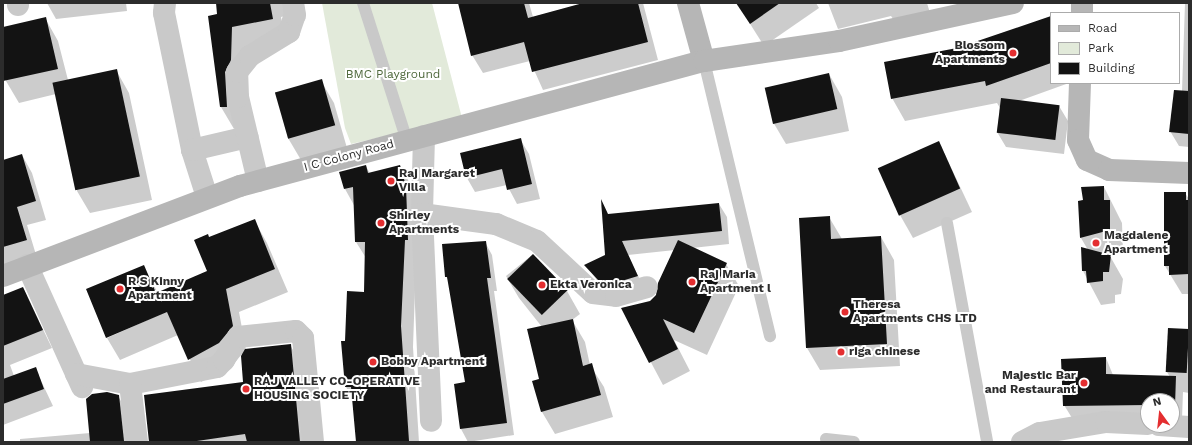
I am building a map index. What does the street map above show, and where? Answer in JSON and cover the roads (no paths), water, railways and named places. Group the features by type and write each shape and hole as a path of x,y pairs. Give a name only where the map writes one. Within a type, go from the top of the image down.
{"street":[{"path":"165,3 164,13 192,150 206,197"},
{"path":"258,180 238,97 237,72 250,56 289,32 295,15 292,3"},
{"path":"688,3 704,61"},
{"name":"I C Colony Road","path":"3,276 27,265 206,197 258,180 704,61 839,41 1013,3"},
{"path":"1080,84 1078,140 1087,160 1109,170 1189,173"},
{"path":"192,150 248,137"},
{"path":"416,138 422,214 431,421"},
{"path":"422,214 496,224 537,241 593,293 616,296 647,287"},
{"path":"27,265 79,381 130,384 217,367 224,360 238,337 296,331 303,338 313,442"},
{"path":"130,384 137,442"},
{"path":"1022,442 1040,433 1106,422 1140,424"}],"lane":[{"path":"363,3 416,138"},
{"path":"704,61 770,336"},
{"path":"948,223 987,442"},
{"path":"826,439 854,442"}],"place":[{"name":"Blossom Apartments","path":"1013,53"},
{"name":"Raj Margaret Villa","path":"391,181"},
{"name":"Shirley Apartments","path":"381,223"},
{"name":"Magdalene Apartment","path":"1096,243"},
{"name":"Raj Maria Apartment l","path":"692,282"},
{"name":"Ekta Veronica","path":"542,285"},
{"name":"R S Kinny Apartment","path":"120,289"},
{"name":"Theresa Apartments CHS LTD","path":"845,312"},
{"name":"riga chinese","path":"841,352"},
{"name":"Bobby Apartment","path":"373,362"},
{"name":"Majestic Bar and Restaurant","path":"1084,383"},
{"name":"RAJ VALLEY CO-OPERATIVE HOUSING SOCIETY","path":"246,389"}],"park label":[{"name":"BMC Playground","path":"393,75"}]}
